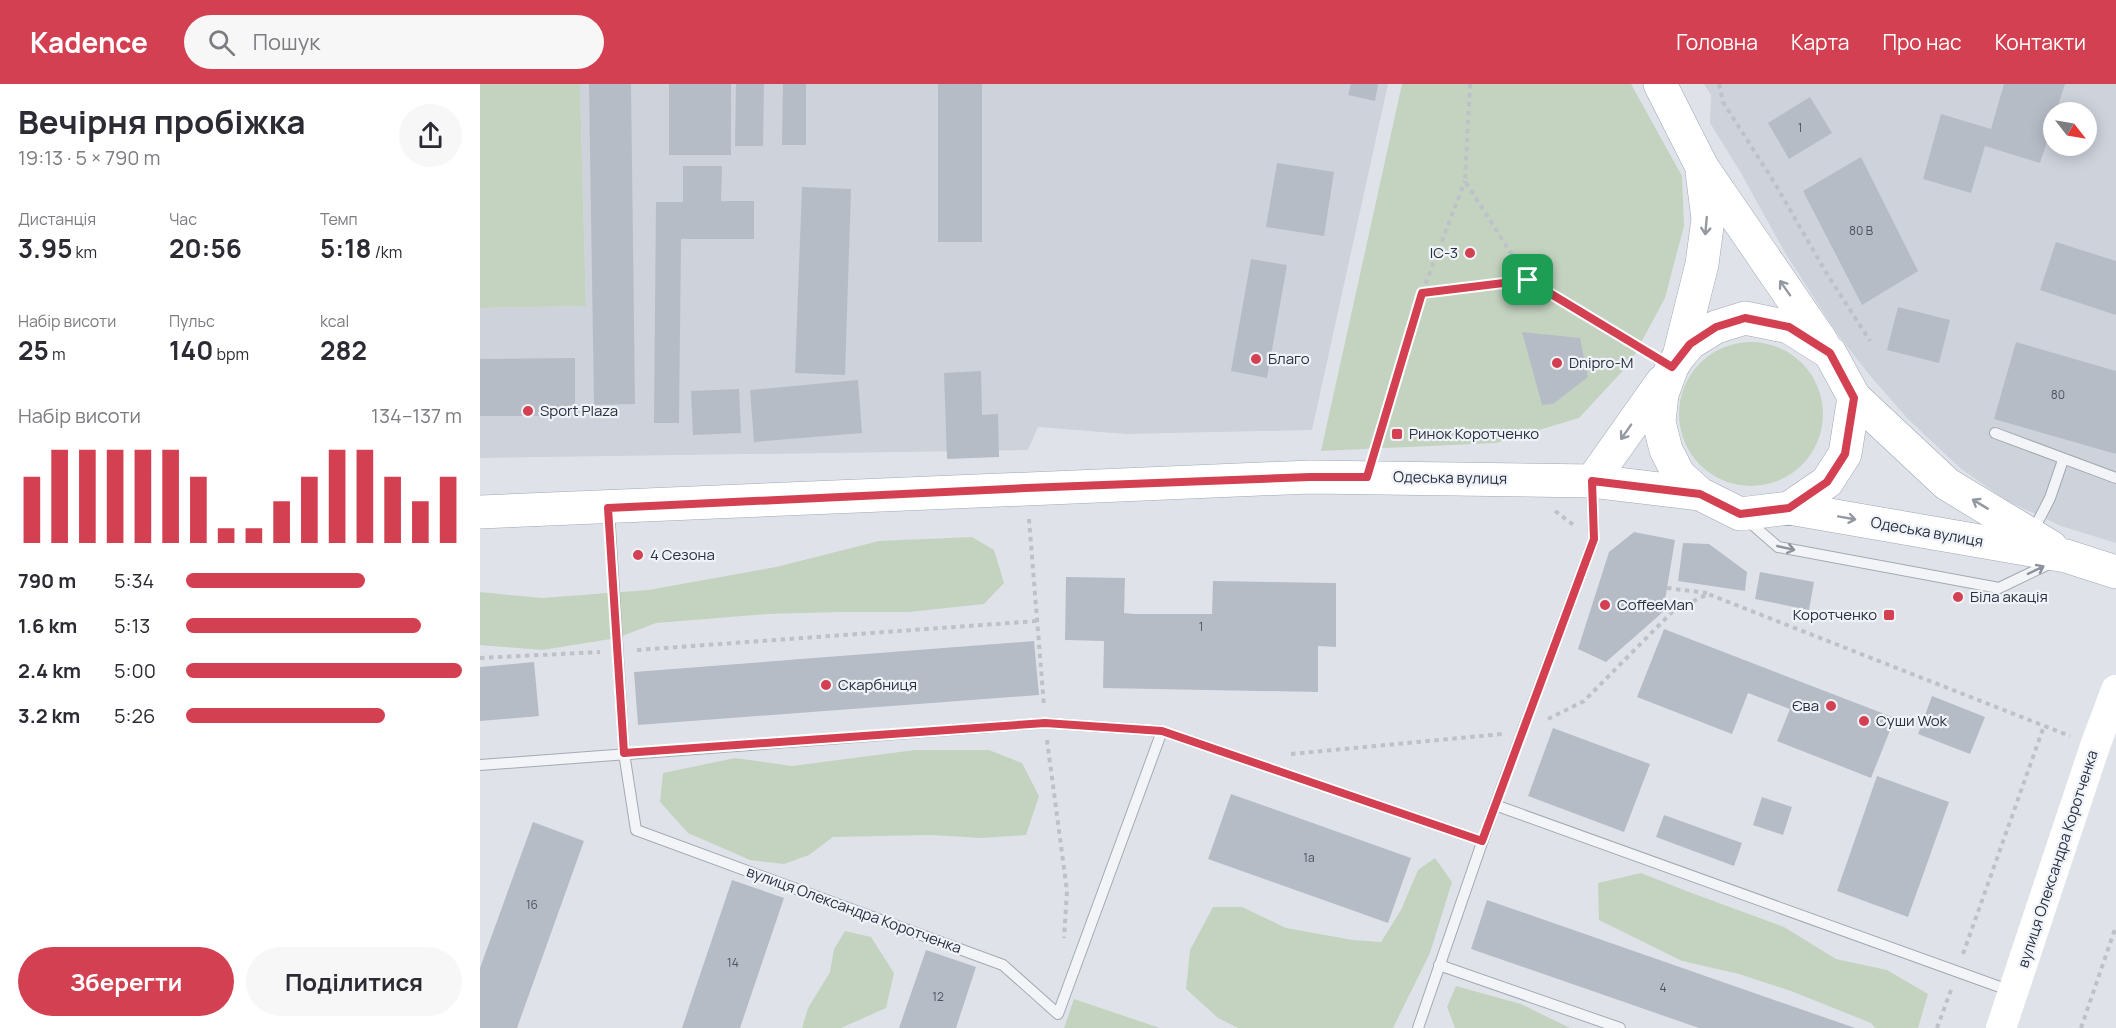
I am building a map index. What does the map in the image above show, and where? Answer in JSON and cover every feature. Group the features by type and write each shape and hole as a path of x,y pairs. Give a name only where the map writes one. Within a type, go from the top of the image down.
{"main road":[{"path":"1660,84 1702,168 1830,353 1854,398 1845,454 1827,482 1789,508 1740,514 1700,494 1679,475 1666,450 1661,431 1659,422 1662,394 1676,362 1702,264 1708,219 1702,168"},
{"path":"1592,481 1690,344 1716,327 1745,318 1789,327 1830,353"},
{"name":"Одеська вулиця","path":"1854,398 1947,484 2066,556"},
{"name":"Одеська вулиця","path":"480,512 1310,477 1592,481 1700,494"},
{"name":"Одеська вулиця","path":"1789,508 2066,556 2116,572"}],"street":[{"name":"вулиця Олександра Коротченка","path":"2001,1028 2095,746 2116,690"}],"lane":[{"path":"1995,433 2116,478"},
{"path":"2031,534 2050,498 2063,460"},
{"path":"1418,1028 1482,841 1594,539 1592,481"},
{"path":"608,508 624,753"},
{"path":"1740,514 1778,547 1999,588 2066,556"},
{"path":"480,765 1045,723 1162,731 1482,841"},
{"name":"вулиця Олександра Коротченка","path":"624,753 636,830 1003,965 1058,1014 1162,731"},
{"path":"1495,805 2014,992"},
{"path":"1440,965 1620,1028"}],"path":[{"path":"1367,477 1422,293 1466,181 1470,84"},
{"path":"1719,84 1723,102 1870,341"},
{"path":"1466,181 1528,280 1676,362"},
{"path":"1422,293 1528,280"},
{"path":"1026,488 1045,723 1067,891 1063,947"},
{"path":"1548,506 1594,539"},
{"path":"1667,588 1708,594 2095,746"},
{"path":"1289,754 1522,733 1584,700 1673,611 1708,594"},
{"path":"480,658 617,652 1037,621"},
{"path":"1937,1028 2044,726"},
{"path":"2081,1028 2116,926"}],"shaded area":[{"path":"580,84 1388,84 1312,430 1126,434 1038,427 1028,450 480,458 480,308 586,306"},
{"path":"1704,84 2116,84 2116,543 2061,526 2007,501 1960,468 1907,418 1838,335 1784,251 1741,173 1710,123 1711,95"}],"green space":[{"path":"480,84 580,84 586,306 480,308"},
{"path":"1402,84 1631,84 1682,176 1684,226 1665,298 1630,363 1579,418 1496,443 1321,451"},
{"path":"1751,342 1779,347 1802,363 1818,386 1823,414 1818,442 1802,465 1779,481 1751,486 1723,481 1700,465 1684,442 1679,414 1684,386 1700,363 1723,347"},
{"path":"972,537 994,550 1004,583 984,604 909,612 767,614 656,623 617,638 542,650 480,645 480,592 542,598 648,590 776,567 879,541"},
{"path":"915,750 989,750 1022,763 1039,796 1026,835 981,838 931,835 833,837 809,855 784,864 750,860 688,833 660,802 663,773 735,758 792,766"},
{"path":"1435,858 1452,882 1430,953 1393,1028 1238,1028 1218,1018 1186,989 1190,950 1213,907 1242,907 1286,928 1353,940 1381,942 1401,910 1418,870"},
{"path":"1641,873 1784,927 1836,959 1887,970 1928,994 1918,1028 1875,1028 1871,1023 1791,991 1739,974 1682,961 1599,920 1598,883"},
{"path":"845,931 871,937 894,973 886,1008 841,1028 802,1028 808,1008 830,972 834,949"},
{"path":"1456,986 1521,1004 1570,1028 1455,1028 1447,1007"},
{"path":"1074,999 1160,1028 1064,1028"}],"building":[{"path":"589,84 631,84 635,404 594,405"},
{"path":"669,84 731,84 731,155 669,155"},
{"path":"736,84 764,84 763,146 735,146"},
{"path":"783,84 806,84 806,145 782,145"},
{"path":"938,84 982,84 982,242 938,242"},
{"path":"1351,84 1378,84 1375,101 1348,95"},
{"path":"2004,84 2065,84 2059,102 2043,102 2043,154 2040,163 1985,146 1971,193 1923,179 1941,114 1991,129"},
{"path":"1810,97 1832,133 1789,159 1768,123"},
{"path":"1861,157 1918,271 1862,305 1803,191"},
{"path":"1277,163 1334,172 1324,236 1266,227"},
{"path":"683,166 722,166 721,201 754,201 754,239 681,239 679,423 654,423 656,202 683,202"},
{"path":"802,187 851,189 845,375 795,373"},
{"path":"2056,242 2116,261 2116,315 2040,290"},
{"path":"1251,259 1287,265 1267,378 1231,371"},
{"path":"1898,307 1950,320 1939,363 1887,350"},
{"path":"1522,332 1580,338 1588,377 1553,404 1542,405"},
{"path":"2016,342 2116,371 2116,454 1994,419"},
{"path":"575,358 575,416 480,416 480,359"},
{"path":"981,371 982,415 998,414 999,457 947,459 944,373"},
{"path":"858,380 862,433 754,442 750,390"},
{"path":"739,389 741,433 693,435 691,391"},
{"path":"1634,532 1675,540 1663,612 1606,662 1578,649 1609,552"},
{"path":"1683,543 1709,544 1747,572 1745,591 1678,581"},
{"path":"1760,572 1814,582 1809,610 1755,599"},
{"path":"1066,577 1125,578 1124,613 1134,614 1212,614 1213,581 1336,583 1336,647 1318,646 1318,692 1103,688 1104,641 1065,640"},
{"path":"1664,629 1895,718 1871,778 1777,741 1790,709 1748,693 1732,734 1637,697"},
{"path":"1034,641 1039,695 638,725 634,672"},
{"path":"534,662 539,716 480,721 480,667"},
{"path":"1932,696 1985,717 1970,754 1918,734"},
{"path":"1553,728 1650,764 1624,832 1528,796"},
{"path":"1877,776 1949,802 1908,917 1837,891"},
{"path":"1231,794 1411,858 1388,923 1208,859"},
{"path":"1762,797 1792,807 1783,835 1753,825"},
{"path":"1664,815 1742,843 1734,866 1656,837"},
{"path":"533,822 584,841 517,1028 480,1028 480,968"},
{"path":"732,880 784,898 740,1028 682,1028"},
{"path":"1487,900 1855,1028 1699,1028 1471,949"},
{"path":"926,950 976,967 956,1028 899,1028"}],"place":[{"name":"ІС-3","path":"1470,253"},
{"name":"Благо","path":"1256,359"},
{"name":"Dnipro-M","path":"1557,363"},
{"name":"Sport Plaza","path":"528,411"},
{"name":"Ринок Коротченко","path":"1397,434"},
{"name":"4 Сезона","path":"638,555"},
{"name":"Біла акація","path":"1958,597"},
{"name":"CoffeeMan","path":"1605,605"},
{"name":"Коротченко","path":"1889,615"},
{"name":"Скарбниця","path":"826,685"},
{"name":"Єва","path":"1831,706"},
{"name":"Суши Wok","path":"1864,721"}],"route":[{"path":"1528,280 1672,367 1690,344 1716,327 1745,318 1789,327 1830,353 1854,398 1845,454 1827,482 1789,508 1740,514 1700,494 1592,481 1594,539 1482,841 1162,731 1045,723 624,753 608,508 1026,488 1310,477 1367,477 1422,293 1528,280"}]}
